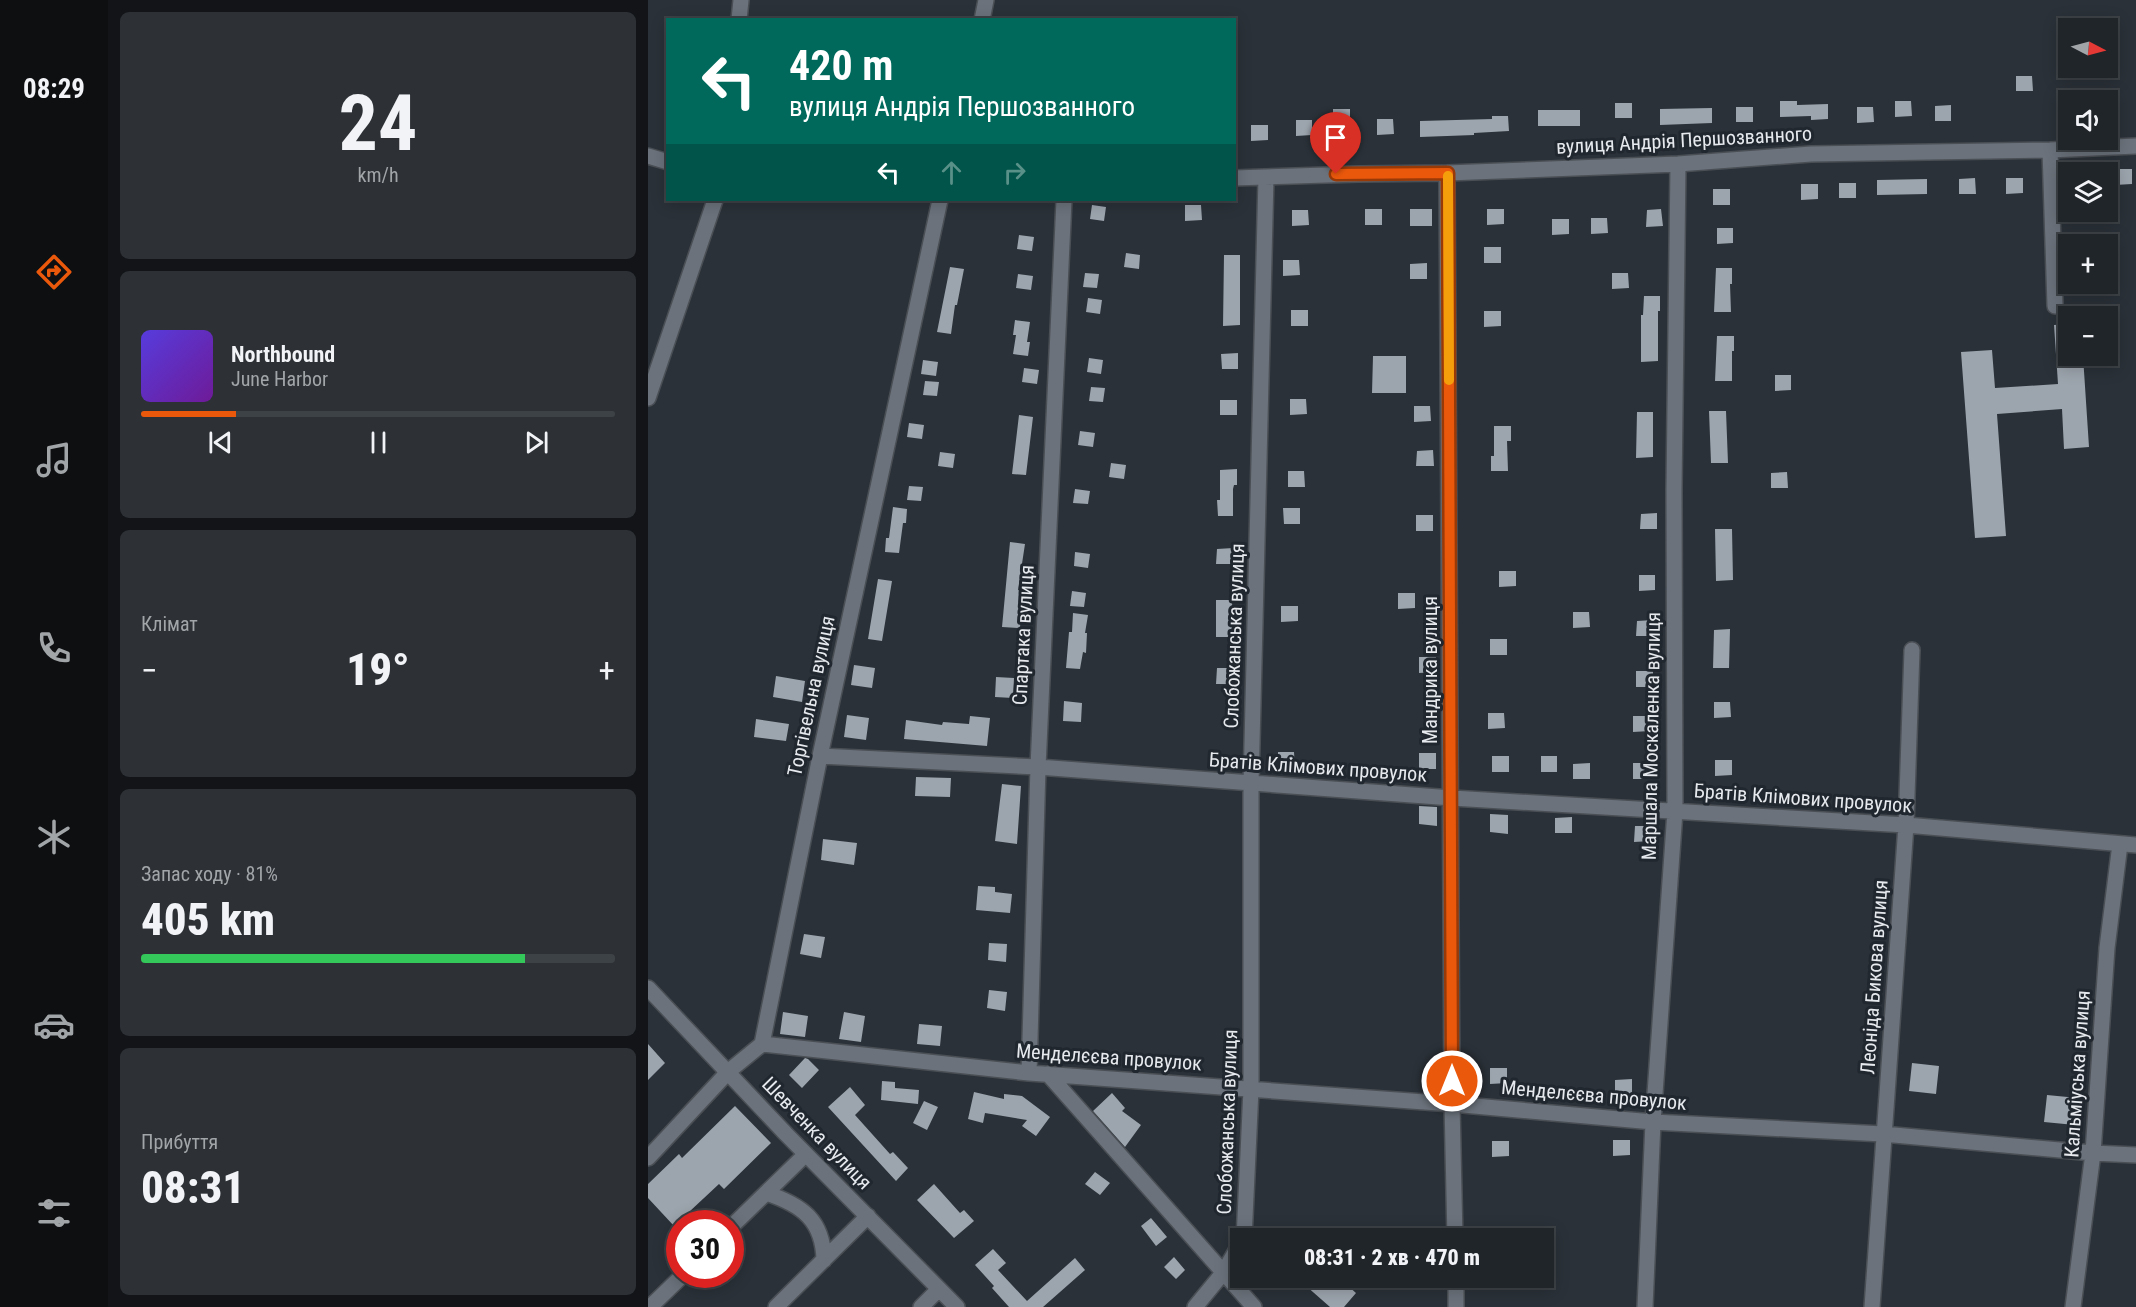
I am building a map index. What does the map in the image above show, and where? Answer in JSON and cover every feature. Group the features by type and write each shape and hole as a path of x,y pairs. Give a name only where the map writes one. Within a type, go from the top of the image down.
{"street":[{"path":"739,18 741,0"},
{"path":"982,18 986,0"},
{"name":"вулиця Андрія Першозванного","path":"1236,178 1678,164 1811,154 2050,150 2136,146"},
{"path":"2050,150 2055,306"},
{"path":"648,156 666,161"},
{"name":"Маршала Москаленка вулиця","path":"1645,1307 1653,1122 1675,811 1674,490 1678,164"},
{"name":"Мандрика вулиця","path":"1448,173 1452,1104 1455,1228"},
{"name":"Слобожанська вулиця","path":"1245,1228 1251,1089 1251,784 1266,177"},
{"path":"648,398 715,201"},
{"name":"Торгівельна вулиця","path":"762,1044 820,756 940,201"},
{"name":"Спартака вулиця","path":"1029,1073 1038,767 1064,201"},
{"name":"Леоніда Бикова вулиця","path":"1872,1307 1906,825 1912,650"},
{"name":"Братів Клімових провулок","path":"820,756 1038,767 1452,798 1906,825 2136,845"},
{"name":"Кальміуська вулиця","path":"2073,1307 2092,1153 2108,948 2120,844"},
{"name":"Шевченка вулиця","path":"648,988 806,1154 957,1307"},
{"path":"648,1158 729,1071 762,1044"},
{"name":"Менделєєва провулок","path":"762,1044 1029,1073 1452,1104 1653,1122 1883,1134 2136,1155"},
{"path":"1048,1074 1254,1307"},
{"path":"744,1214 806,1154"},
{"path":"766,1193 796,1205 813,1221 820,1232 824,1246 824,1260"},
{"path":"776,1307 868,1216"},
{"path":"1195,1307 1230,1261"},
{"path":"650,1307 670,1288"},
{"path":"1456,1288 1456,1307"},
{"path":"921,1307 939,1289"}],"building":[{"path":"2016,76 2032,76 2033,91 2016,91"},
{"path":"1780,101 1797,101 1797,105 1828,104 1828,119 1811,120 1811,116 1780,117"},
{"path":"1895,101 1911,101 1912,116 1895,117"},
{"path":"1615,103 1632,103 1632,118 1615,118"},
{"path":"1951,105 1951,121 1935,121 1935,106"},
{"path":"1736,107 1753,107 1753,122 1736,122"},
{"path":"1857,107 1873,107 1874,122 1857,123"},
{"path":"1712,108 1712,123 1660,125 1660,109"},
{"path":"1333,109 1350,109 1350,124 1333,124"},
{"path":"1538,110 1580,110 1580,126 1538,126"},
{"path":"1492,116 1508,116 1509,131 1420,137 1420,121 1492,119"},
{"path":"1377,119 1393,119 1394,134 1377,135"},
{"path":"1296,120 1312,120 1312,135 1296,136"},
{"path":"1251,125 1268,125 1268,140 1251,141"},
{"path":"2118,169 2132,169 2132,184 2118,185"},
{"path":"1975,178 1976,194 1959,194 1959,179"},
{"path":"2006,178 2023,178 2023,193 2006,194"},
{"path":"1927,179 1927,194 1877,195 1877,180"},
{"path":"1839,183 1856,183 1856,198 1839,198"},
{"path":"1801,184 1818,184 1818,199 1801,200"},
{"path":"1713,189 1730,189 1730,205 1713,205"},
{"path":"1092,205 1106,207 1104,221 1090,219"},
{"path":"1185,205 1201,205 1202,220 1185,221"},
{"path":"1365,209 1382,209 1382,225 1365,225"},
{"path":"1410,209 1432,209 1432,226 1410,226"},
{"path":"1487,209 1504,209 1504,224 1487,225"},
{"path":"1661,209 1663,226 1646,227 1647,210"},
{"path":"1292,210 1308,210 1309,225 1292,226"},
{"path":"1591,218 1607,218 1608,233 1591,234"},
{"path":"1552,219 1569,219 1569,234 1552,235"},
{"path":"1717,228 1733,228 1733,243 1717,244"},
{"path":"1019,235 1034,237 1032,251 1017,249"},
{"path":"1484,247 1501,247 1501,263 1484,263"},
{"path":"1126,253 1140,255 1139,269 1124,267"},
{"path":"1224,255 1240,255 1240,325 1223,326"},
{"path":"1283,260 1299,260 1300,275 1283,276"},
{"path":"1427,263 1427,279 1410,279 1410,264"},
{"path":"950,267 964,269 951,334 937,332"},
{"path":"1716,268 1732,268 1731,312 1714,312"},
{"path":"1085,273 1099,274 1097,288 1083,287"},
{"path":"1612,273 1628,273 1629,288 1612,289"},
{"path":"1018,274 1033,276 1031,290 1016,288"},
{"path":"1644,296 1660,296 1658,361 1641,362 1641,315 1643,315"},
{"path":"1088,298 1102,300 1100,314 1086,312"},
{"path":"1291,310 1308,310 1308,326 1291,326"},
{"path":"1484,311 1501,311 1501,326 1484,327"},
{"path":"1015,320 1030,322 1027,342 1030,342 1028,356 1013,354 1016,335 1013,335"},
{"path":"2054,325 2058,325 2058,366 2084,366 2089,447 2064,449 2062,409 1997,414 2006,536 1975,538 1961,352 1992,350 1995,388 2058,384"},
{"path":"1717,336 1734,336 1732,381 1715,381"},
{"path":"1238,353 1238,369 1222,369 1221,354"},
{"path":"1373,356 1406,356 1406,393 1372,393"},
{"path":"1089,358 1103,360 1101,374 1087,372"},
{"path":"923,360 938,362 936,376 921,374"},
{"path":"1024,368 1039,370 1037,384 1022,382"},
{"path":"1775,375 1791,375 1791,390 1775,391"},
{"path":"925,381 939,382 937,396 923,395"},
{"path":"1091,387 1105,388 1103,402 1089,401"},
{"path":"1290,399 1306,399 1307,414 1290,415"},
{"path":"1220,400 1237,400 1237,415 1220,415"},
{"path":"1414,406 1430,406 1431,421 1414,422"},
{"path":"1709,411 1726,411 1728,463 1711,463"},
{"path":"1637,412 1653,412 1653,457 1636,458"},
{"path":"1019,415 1033,417 1026,475 1012,474"},
{"path":"909,423 924,425 922,439 907,437"},
{"path":"1494,426 1511,426 1511,441 1507,441 1508,471 1491,471 1491,456 1494,456"},
{"path":"1080,431 1095,433 1093,447 1078,445"},
{"path":"1433,450 1434,466 1416,466 1417,451"},
{"path":"940,452 955,454 953,468 938,466"},
{"path":"1111,463 1126,465 1124,479 1109,477"},
{"path":"1237,469 1237,485 1234,485 1233,489 1233,516 1218,516 1220,470"},
{"path":"1288,471 1304,471 1305,487 1288,487"},
{"path":"1787,472 1788,488 1771,488 1771,473"},
{"path":"909,486 923,487 921,501 907,500"},
{"path":"1075,489 1090,491 1088,504 1073,503"},
{"path":"893,507 907,509 899,553 885,552"},
{"path":"1283,508 1300,508 1300,524 1284,524"},
{"path":"1657,513 1657,529 1640,529 1641,514"},
{"path":"1416,515 1433,515 1433,531 1416,531"},
{"path":"1715,529 1732,529 1733,580 1716,581"},
{"path":"1010,542 1025,544 1018,590 1020,591 1020,628 1002,627"},
{"path":"1233,548 1233,564 1216,564 1217,549"},
{"path":"1075,552 1090,554 1088,568 1074,566"},
{"path":"1499,571 1516,571 1516,586 1499,587"},
{"path":"1639,575 1655,575 1655,590 1639,591"},
{"path":"878,579 892,581 882,641 868,639"},
{"path":"1072,591 1086,593 1084,607 1070,606"},
{"path":"1398,593 1415,593 1415,608 1398,609"},
{"path":"1216,600 1232,600 1233,637 1216,637"},
{"path":"1281,606 1298,606 1298,621 1281,622"},
{"path":"1573,612 1589,612 1590,627 1573,628"},
{"path":"1073,613 1088,615 1085,633 1087,633 1086,653 1083,652 1080,669 1066,668"},
{"path":"1653,620 1654,636 1636,636 1637,621"},
{"path":"1730,629 1729,668 1713,668 1714,630"},
{"path":"1490,639 1507,639 1507,655 1490,655"},
{"path":"1419,657 1436,657 1436,672 1419,673"},
{"path":"854,665 875,668 872,688 851,685"},
{"path":"1217,668 1233,668 1233,684 1216,684"},
{"path":"1636,671 1653,671 1653,687 1636,687"},
{"path":"776,676 805,681 802,702 773,697"},
{"path":"996,677 1014,678 1013,698 995,697"},
{"path":"1064,701 1082,703 1081,722 1063,721"},
{"path":"1714,702 1730,702 1731,717 1714,718"},
{"path":"1488,713 1504,713 1505,728 1488,729"},
{"path":"847,715 869,718 866,740 844,737"},
{"path":"970,716 990,718 987,746 904,739 906,720 942,725 943,722 969,724"},
{"path":"1633,716 1650,716 1650,731 1633,732"},
{"path":"756,719 789,724 786,741 754,737"},
{"path":"1278,752 1294,752 1295,768 1278,768"},
{"path":"1419,753 1436,753 1436,769 1419,769"},
{"path":"1492,756 1509,756 1509,772 1492,772"},
{"path":"1541,756 1557,756 1557,772 1541,772"},
{"path":"1715,760 1732,760 1732,775 1715,776"},
{"path":"1590,763 1590,779 1573,779 1573,764"},
{"path":"1633,763 1649,763 1649,779 1633,779"},
{"path":"916,777 951,778 950,797 915,796"},
{"path":"1002,784 1021,786 1017,844 995,841"},
{"path":"1419,806 1437,807 1437,826 1419,824"},
{"path":"1490,814 1508,815 1508,834 1490,832"},
{"path":"1572,817 1572,833 1555,833 1555,818"},
{"path":"1635,826 1651,826 1651,841 1634,842"},
{"path":"823,839 857,843 854,865 821,860"},
{"path":"978,886 995,887 995,892 1012,894 1010,913 976,910"},
{"path":"804,934 825,937 821,958 800,954"},
{"path":"989,943 1007,944 1006,962 988,960"},
{"path":"989,990 1007,992 1005,1011 987,1008"},
{"path":"783,1012 808,1016 805,1037 780,1034"},
{"path":"844,1012 865,1016 861,1042 839,1039"},
{"path":"919,1024 942,1026 940,1046 917,1044"},
{"path":"648,1044 665,1063 648,1080"},
{"path":"805,1058 819,1070 802,1088 789,1075"},
{"path":"1912,1063 1939,1066 1936,1094 1909,1091"},
{"path":"1490,1068 1507,1068 1507,1083 1490,1084"},
{"path":"1632,1079 1632,1095 1615,1095 1615,1080"},
{"path":"882,1081 895,1082 895,1088 919,1090 918,1104 881,1100"},
{"path":"850,1087 865,1105 855,1115 890,1154 893,1152 908,1168 896,1181 828,1107"},
{"path":"974,1092 1004,1099 1004,1094 1022,1096 1050,1117 1036,1136 1022,1126 1027,1120 985,1113 983,1123 968,1119"},
{"path":"1112,1093 1125,1108 1122,1111 1141,1125 1125,1147 1093,1111"},
{"path":"2047,1095 2078,1098 2075,1125 2044,1122"},
{"path":"924,1101 938,1107 927,1130 913,1123"},
{"path":"735,1106 771,1143 724,1189 719,1184 691,1210 666,1210 666,1217 648,1198 648,1184 679,1154 682,1158"},
{"path":"1613,1140 1630,1140 1630,1155 1613,1156"},
{"path":"1492,1141 1509,1141 1509,1156 1492,1157"},
{"path":"1095,1172 1110,1183 1100,1195 1085,1184"},
{"path":"934,1184 960,1213 964,1210 974,1221 954,1238 917,1200"},
{"path":"1151,1218 1167,1237 1156,1246 1141,1226"},
{"path":"993,1249 1006,1263 998,1270 1027,1301 1075,1258 1085,1270 1043,1307 1009,1307 975,1265"},
{"path":"1174,1257 1185,1270 1176,1279 1164,1267"},
{"path":"1308,1288 1350,1288 1356,1293 1344,1307 1330,1307"}],"slow traffic":[{"path":"1448,176 1449,380"}],"route":[{"path":"1336,174 1448,173 1452,1081"}]}
